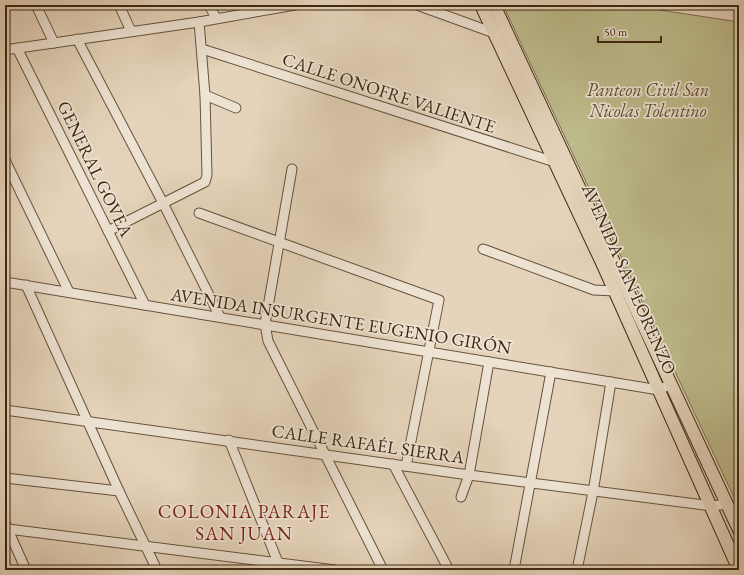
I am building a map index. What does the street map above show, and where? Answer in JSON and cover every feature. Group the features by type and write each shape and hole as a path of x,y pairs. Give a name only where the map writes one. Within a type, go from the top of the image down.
{"main road":[{"name":"AVENIDA SAN LORENZO","path":"481,5 501,32"},
{"name":"AVENIDA SAN LORENZO","path":"494,5 501,32 561,161 671,384 739,530"},
{"name":"AVENIDA SAN LORENZO","path":"561,161 615,291 712,506 739,570"}],"street":[{"path":"36,5 54,43"},
{"path":"119,5 131,32"},
{"path":"209,5 216,18"},
{"path":"5,50 199,22 247,9 295,5"},
{"path":"417,5 501,32"},
{"path":"108,231 205,182 207,175 205,95 199,22"},
{"path":"77,39 163,203 220,317"},
{"name":"GENERAL GOVEA","path":"17,48 145,305"},
{"name":"CALLE ONOFRE VALIENTE","path":"202,49 561,161"},
{"path":"205,95 236,108"},
{"path":"5,160 69,292"},
{"path":"292,170 265,324 268,341 383,570"},
{"path":"199,213 439,300 406,466"},
{"path":"483,249 594,290 615,291"},
{"name":"AVENIDA INSURGENTE EUGENIO GIRÓN","path":"5,282 659,390"},
{"path":"26,285 119,491 157,570"},
{"path":"461,497 469,475 489,362"},
{"path":"514,570 551,372"},
{"path":"577,570 593,492 611,382"},
{"path":"659,390 671,384"},
{"name":"CALLE RAFAÉL SIERRA","path":"5,410 229,440 593,492 712,506 727,504"},
{"path":"229,440 279,566"},
{"path":"393,464 450,570"},
{"path":"5,478 119,491"},
{"path":"6,526 279,566 335,570"},
{"path":"6,526 26,570"}],"green space":[{"name":"Panteon Civil San Nicolas Tolentino","path":"503,5 627,5 739,22 739,508"}],"district":[{"name":"COLONIA PARAJE SAN JUAN","path":"244,522"}]}
